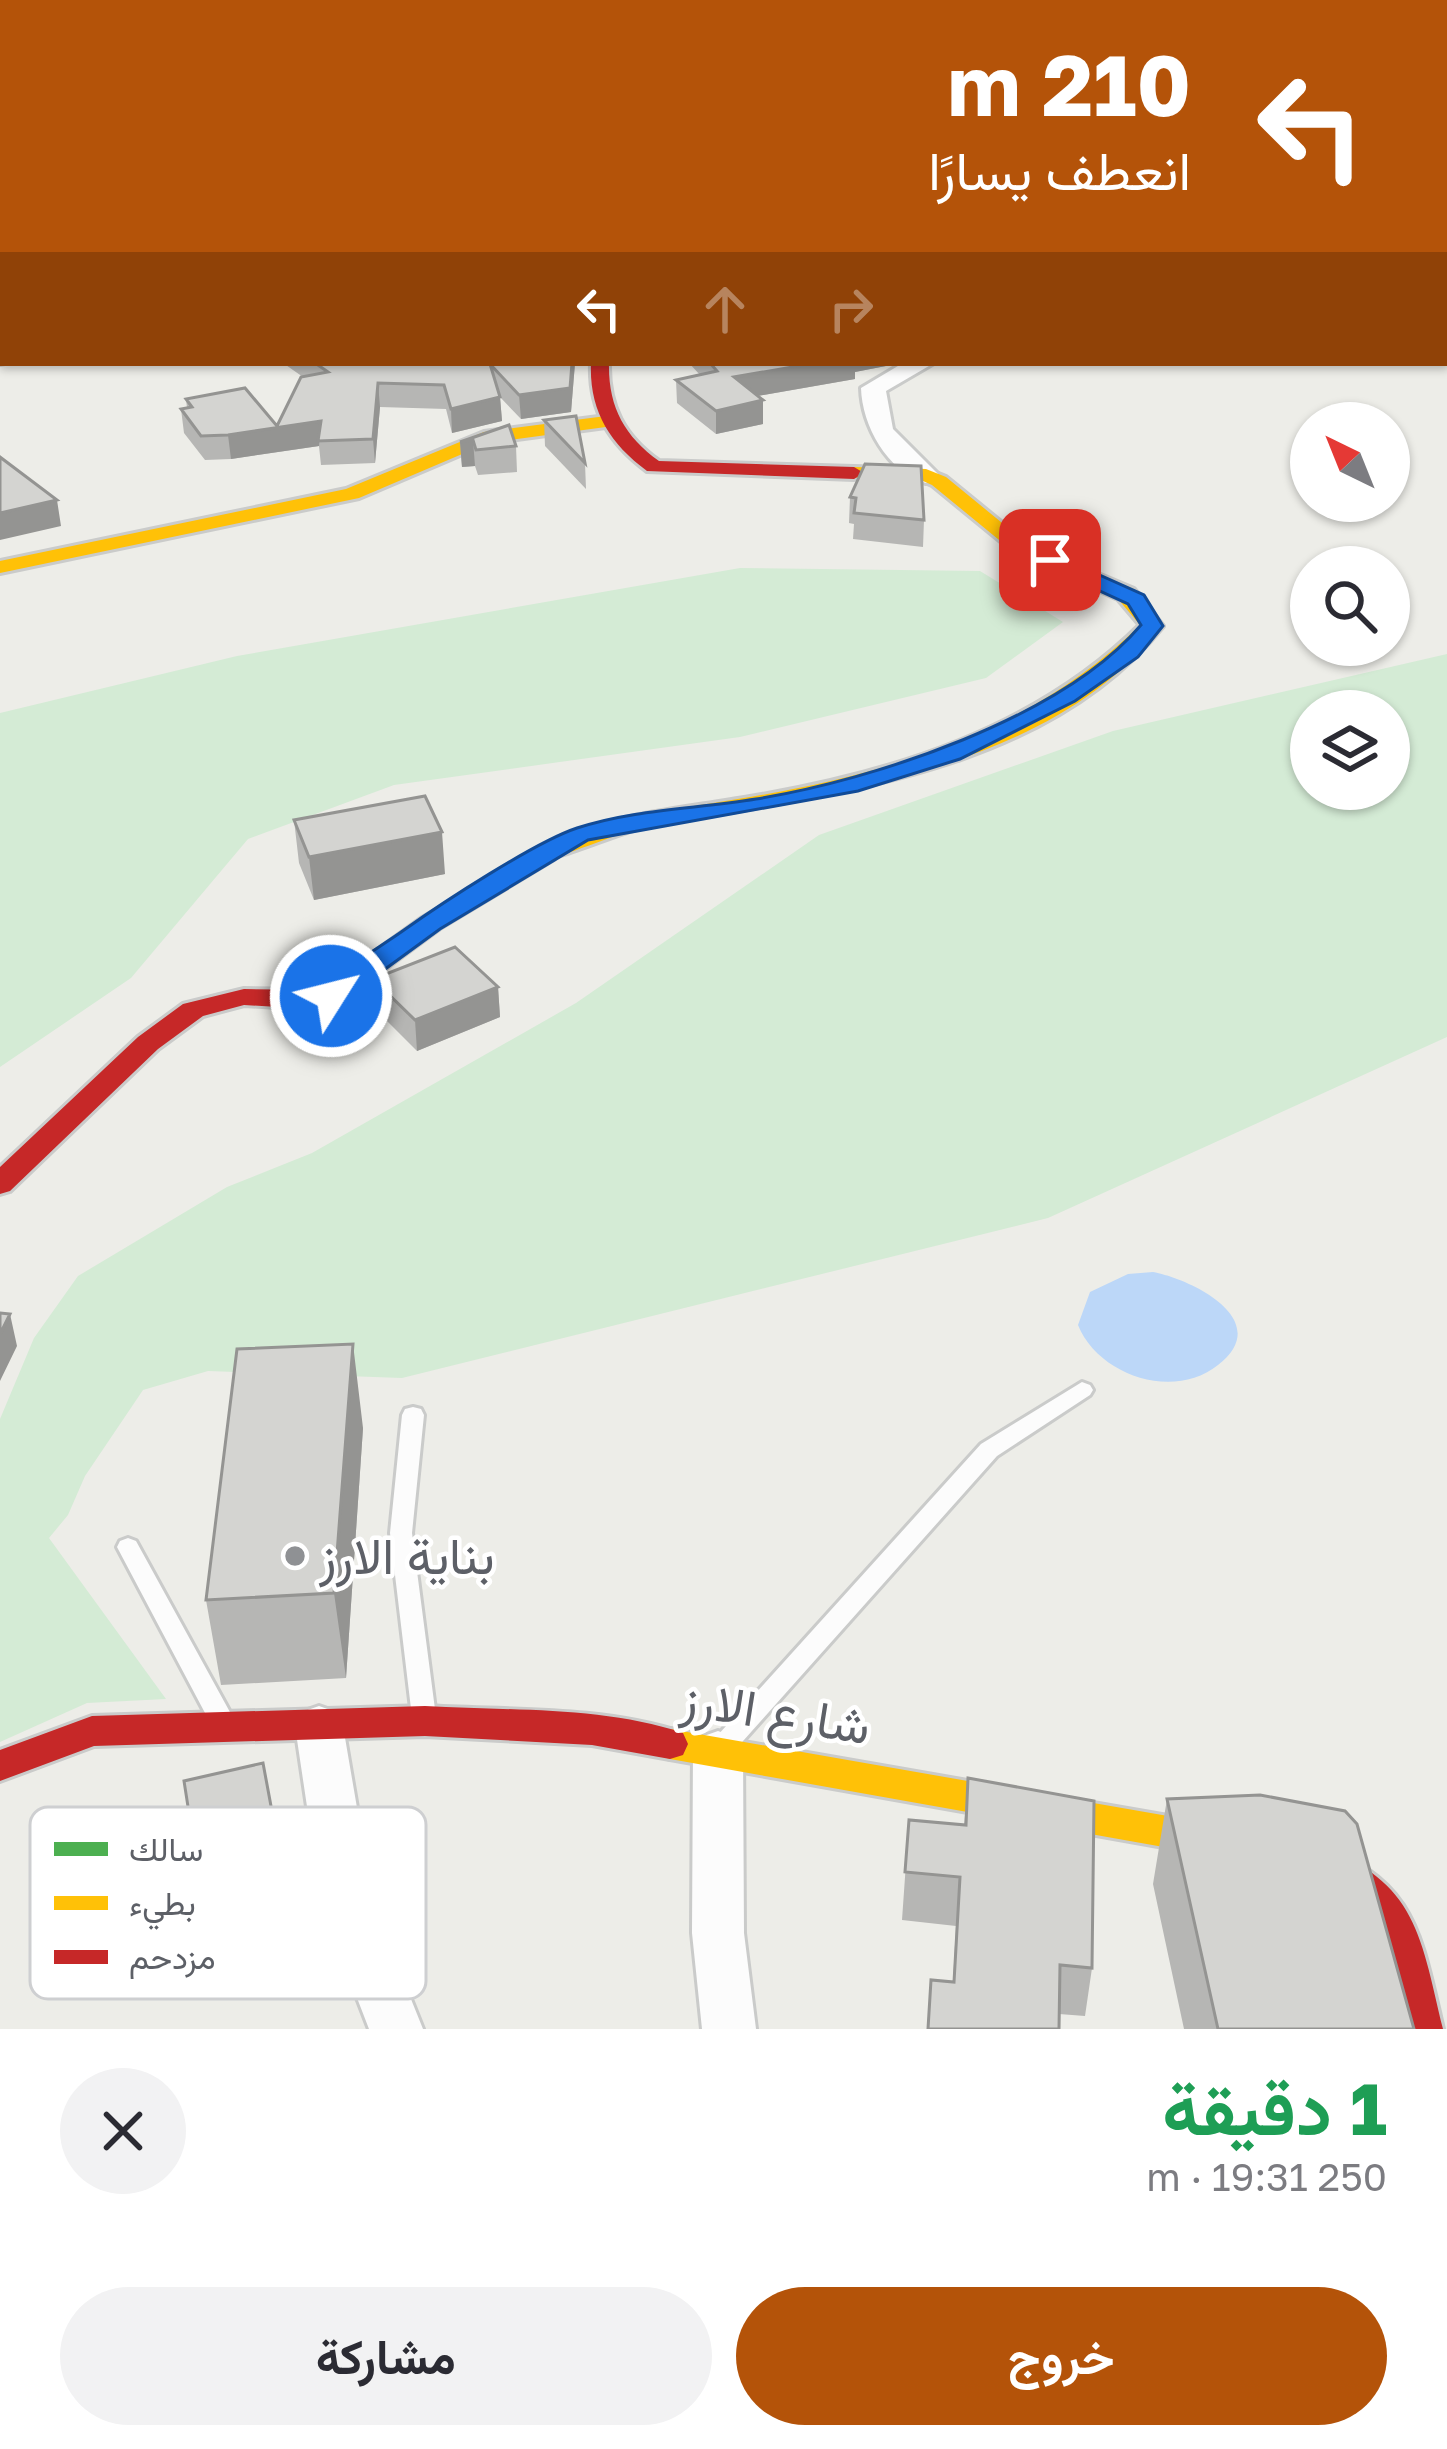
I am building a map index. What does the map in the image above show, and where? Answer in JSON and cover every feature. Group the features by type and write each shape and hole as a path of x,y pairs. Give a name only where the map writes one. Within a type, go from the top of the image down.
{"street":[{"path":"600,366 606,422 628,449 664,469 926,475"},
{"path":"0,1184 148,1043 193,1010 244,998 324,999 430,923 571,839 626,822 812,795 910,769 1007,730 1145,639 1152,626 1136,599 1005,538 966,495 926,475 880,436 872,423 873,388 916,366"},
{"path":"0,568 352,494 484,437 606,422"},
{"name":"شارع الارز","path":"0,1766 92,1731 228,1731 425,1721 592,1730 1265,1849 1347,1865 1373,1882 1389,1905 1423,2029"},
{"path":"319,1726 332,1807"},
{"path":"718,1751 718,1933 729,2029"},
{"path":"384,1999 396,2029"}],"lane":[{"path":"718,1751 989,1450 1082,1390"},
{"path":"413,1415 401,1533 425,1721"},
{"path":"128,1546 228,1731"}],"green space":[{"path":"740,568 980,571 1063,622 986,678 740,737 394,785 248,839 131,978 0,1067 0,713 237,656"},
{"path":"1447,654 1447,1037 1048,1218 402,1378 208,1371 143,1390 85,1476 68,1515 49,1538 166,1699 87,1703 0,1742 0,1419 34,1338 78,1276 227,1187 312,1153 576,1003 819,835 1113,731 1290,690 1290,810 1410,810 1410,690 1291,690"}],"water":[{"path":"1153,1272 1206,1293 1233,1318 1238,1332 1233,1348 1200,1376 1159,1381 1119,1369 1088,1343 1078,1325 1090,1292 1128,1274"}],"building":[{"path":"319,366 491,366 500,397 451,409 444,385 378,383 373,439 318,441 321,421 201,436 181,409 192,407 186,399 245,388 277,426 301,377 328,372"},
{"path":"492,366 572,366 570,388 519,395"},
{"path":"713,366 798,366 734,377 763,400 716,411 676,380 717,371"},
{"path":"576,416 585,463 544,420"},
{"path":"509,425 516,446 476,450 473,440 460,442"},
{"path":"0,457 57,500 0,513"},
{"path":"865,464 921,466 924,520 854,513 856,498 850,497"},
{"path":"425,796 442,832 309,857 294,820"},
{"path":"455,947 498,987 415,1020 373,979"},
{"path":"0,1313 10,1314 0,1334"},
{"path":"353,1344 334,1593 206,1600 237,1349"},
{"path":"263,1763 271,1807 188,1807 184,1781"},
{"path":"968,1778 1094,1801 1092,1968 1060,1965 1059,2029 928,2029 931,1980 954,1982 960,1877 905,1872 909,1820 966,1825"},
{"path":"1260,1795 1345,1811 1357,1824 1414,2029 1218,2029 1167,1799"}],"traffic: slow":[{"path":"0,567 352,494 484,438 606,422"},
{"path":"545,854 618,826 800,796 911,767 966,747 1070,696 1152,626 1126,594 1022,549 939,481 926,475 854,473"},
{"path":"670,1744 1231,1843"}],"traffic: jam":[{"path":"600,366 601,395 611,423 629,447 654,467 854,473"},
{"path":"0,1184 148,1043 193,1010 244,997 310,1001 331,996 431,923 545,854"},
{"path":"0,1766 92,1731 425,1721 592,1730 670,1744"},
{"path":"1308,1857 1339,1869 1381,1902 1402,1945 1423,2029"}],"place":[{"name":"بناية الارز","path":"295,1556"}],"route":[{"path":"331,996 430,923 580,835 626,822 757,806 858,784 952,754 1066,696 1130,652 1152,626 1136,599 1050,560"}]}
